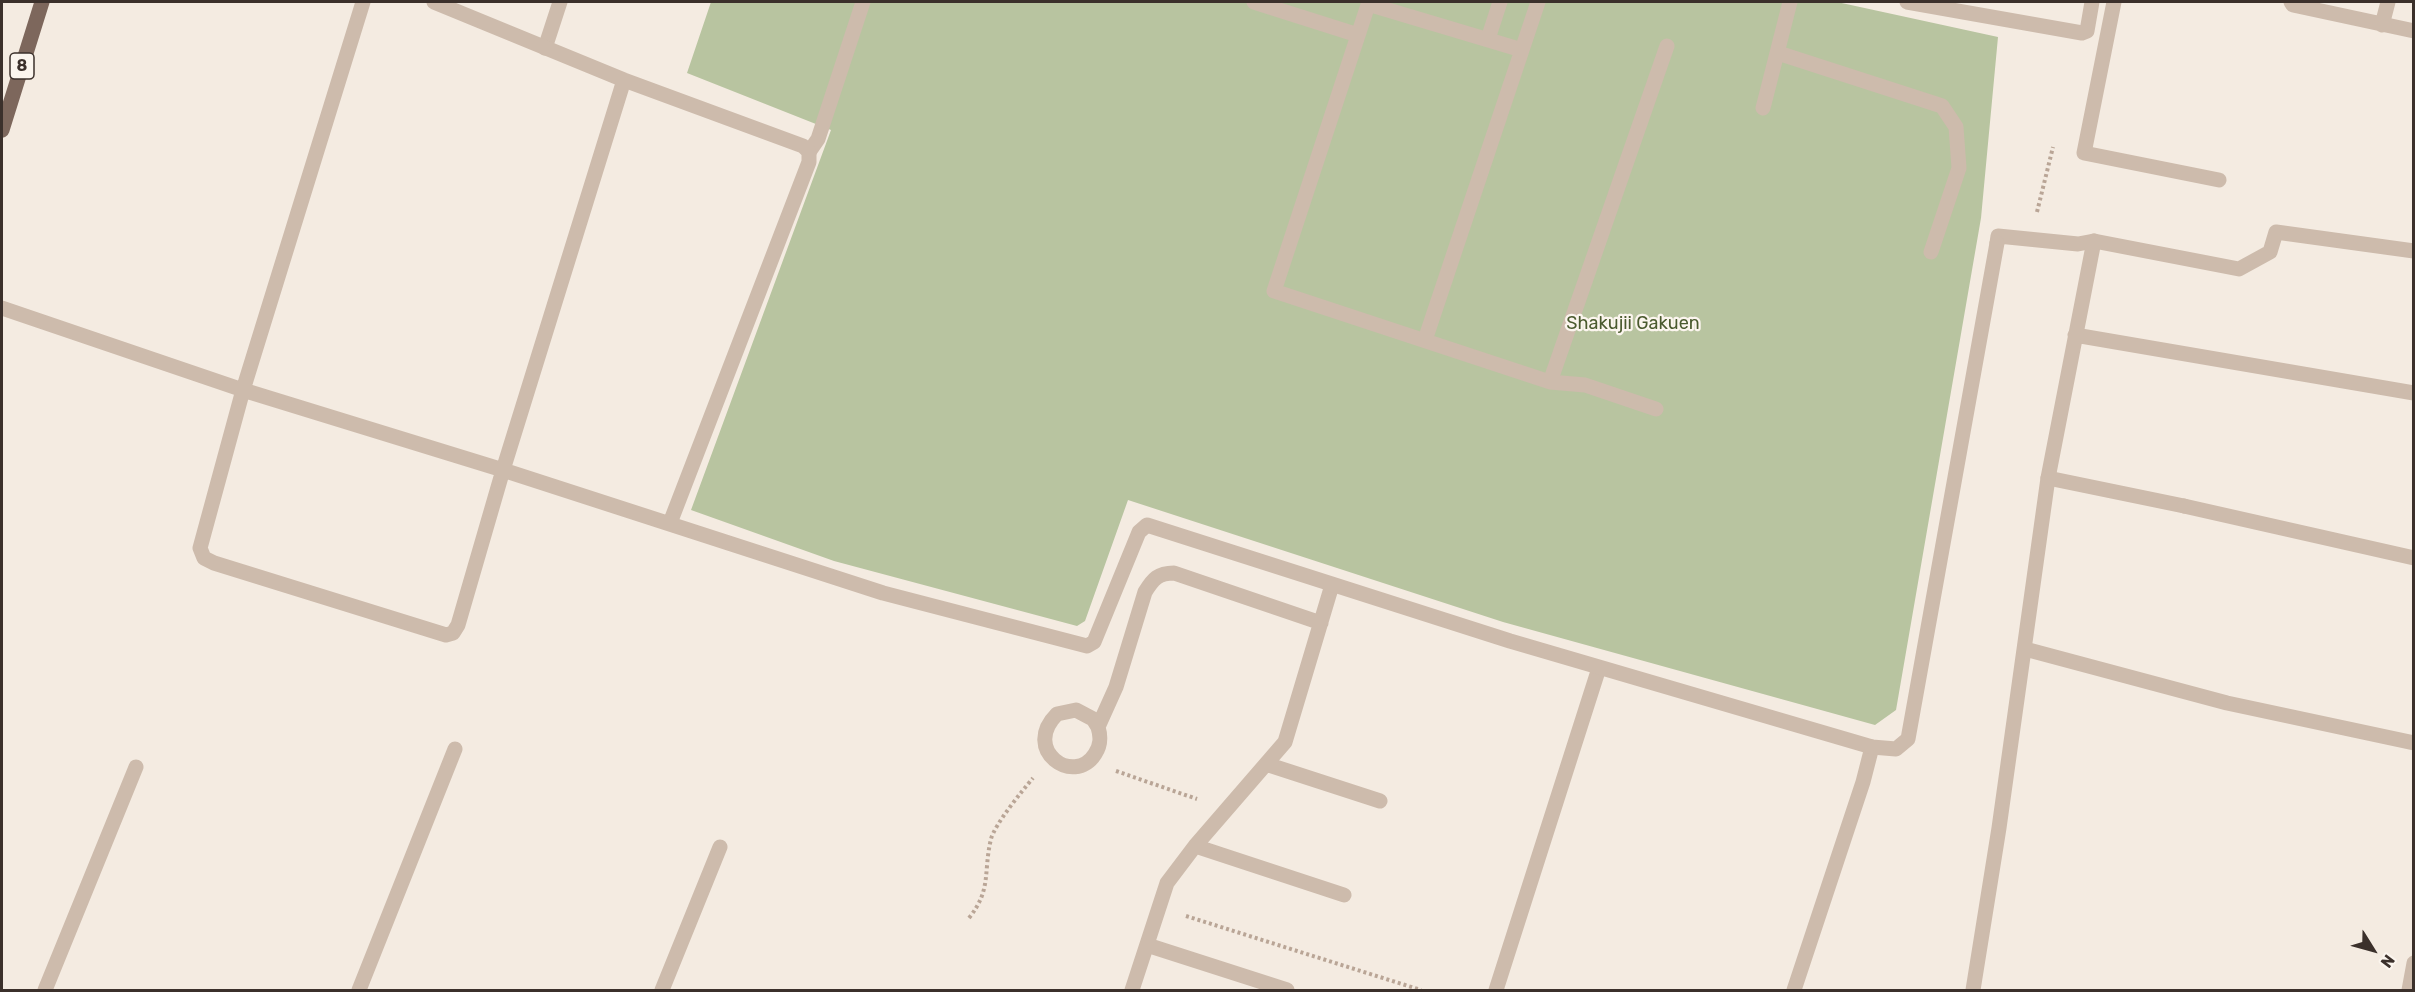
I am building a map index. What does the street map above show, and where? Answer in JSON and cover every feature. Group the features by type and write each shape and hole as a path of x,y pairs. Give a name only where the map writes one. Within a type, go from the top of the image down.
{"main road":[{"name":"8","path":"2,130 7,94 42,2"}],"street":[{"path":"363,2 243,390 200,548 204,558 245,573 446,634 453,633 458,625 503,470 624,80"},
{"path":"434,2 624,80 803,146 809,152"},
{"path":"545,48 561,2"},
{"path":"670,523 809,162 809,152 818,139 863,2"},
{"path":"1254,2 1358,35"},
{"path":"1488,39 1500,2"},
{"path":"1425,340 1538,2"},
{"path":"1762,108 1790,2"},
{"path":"1907,2 2082,33 2087,31 2092,2"},
{"path":"2114,2 2084,153 2219,180"},
{"path":"2290,2 2293,5 2414,31"},
{"path":"2382,25 2388,2"},
{"path":"1522,50 1369,3 1274,291 1550,382 1585,385 1656,409"},
{"path":"1550,382 1667,46"},
{"path":"1778,52 1942,106 1956,128 1959,168 1931,252"},
{"path":"2,308 243,390 503,470 883,593 1087,646 1094,642 1139,532 1147,525 1599,668 1872,747 1896,749 1908,739 1998,236 2078,244 2094,241 2239,268 2270,252 2276,232 2414,251"},
{"path":"1973,990 1999,828 2048,478 2094,241"},
{"path":"2075,335 2414,393"},
{"path":"2048,478 2414,558"},
{"path":"1098,727 1116,687 1145,592 1153,579 1163,573 1174,573 1321,623"},
{"path":"1132,990 1167,883 1195,846 1285,742 1332,585"},
{"path":"2025,649 2227,703 2414,743"},
{"path":"1496,990 1599,668"},
{"path":"1076,710 1093,719 1101,735 1100,744 1091,759 1075,767 1066,766 1051,757 1044,738 1046,729 1057,714 1076,710"},
{"path":"1794,990 1863,782 1872,747"},
{"path":"359,990 455,749"},
{"path":"1266,764 1380,801"},
{"path":"45,990 136,767"},
{"path":"1195,846 1344,895"},
{"path":"662,990 720,848"},
{"path":"1147,945 1287,990"},
{"path":"2409,990 2414,963"}],"path":[{"path":"969,918 980,904 986,887 991,836 1029,782 1051,757"},
{"path":"1091,759 1117,772 1227,809"},
{"path":"1159,908 1421,990"}],"green space":[{"name":"Shakujii Gakuen","path":"711,2 1837,2 1998,37 1981,218 1896,710 1875,725 1503,622 1128,500 1085,621 1077,626 834,561 691,510 831,130 687,73"}]}
